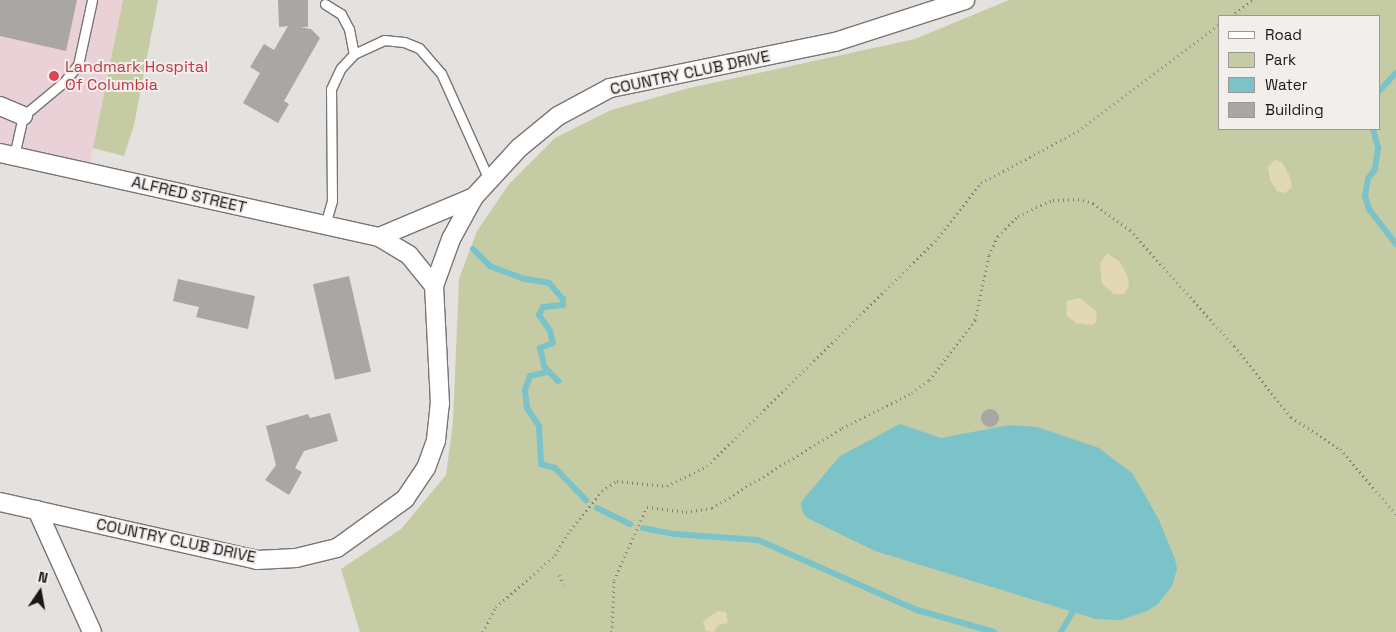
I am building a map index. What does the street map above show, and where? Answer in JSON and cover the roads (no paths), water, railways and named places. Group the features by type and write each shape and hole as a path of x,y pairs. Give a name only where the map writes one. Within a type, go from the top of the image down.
{"street":[{"name":"COUNTRY CLUB DRIVE","path":"0,502 257,560 296,558 337,548 404,499 426,468 436,440 440,404 434,286 451,239 474,197 518,148 558,116 610,88 835,42 965,0"},
{"path":"0,106 22,116"},
{"name":"ALFRED STREET","path":"7,154 379,237 409,255 434,286"},
{"path":"379,237 474,197"},
{"path":"37,510 92,632"}],"lane":[{"path":"7,154 22,116 64,82 78,65 92,0"},
{"path":"324,4 341,14 349,29 354,54"},
{"path":"325,225 332,201 331,89 341,68 354,54 384,40 404,42 419,48 441,73 489,180"}],"water":[{"path":"900,424 941,438 1009,425 1037,427 1099,448 1133,474 1159,520 1175,559 1177,569 1172,586 1158,604 1147,611 1121,620 1096,619 875,551 807,518 802,511 801,502 840,456"}],"waterway":[{"path":"1381,89 1396,73"},
{"path":"1373,130 1378,148 1375,169 1368,179 1365,196 1369,209 1396,244"},
{"path":"473,249 490,266 525,279 549,283 563,299 563,305 543,307 539,315 550,331 553,343 540,348 544,366 558,381"},
{"path":"547,372 530,376 525,390 527,408 539,426 541,464 555,468 586,500"},
{"path":"597,508 630,524"},
{"path":"643,528 674,534 758,540 917,610 994,632"},
{"path":"1061,632 1076,606"}],"place":[{"name":"Landmark Hospital Of Columbia","path":"54,76"}]}
